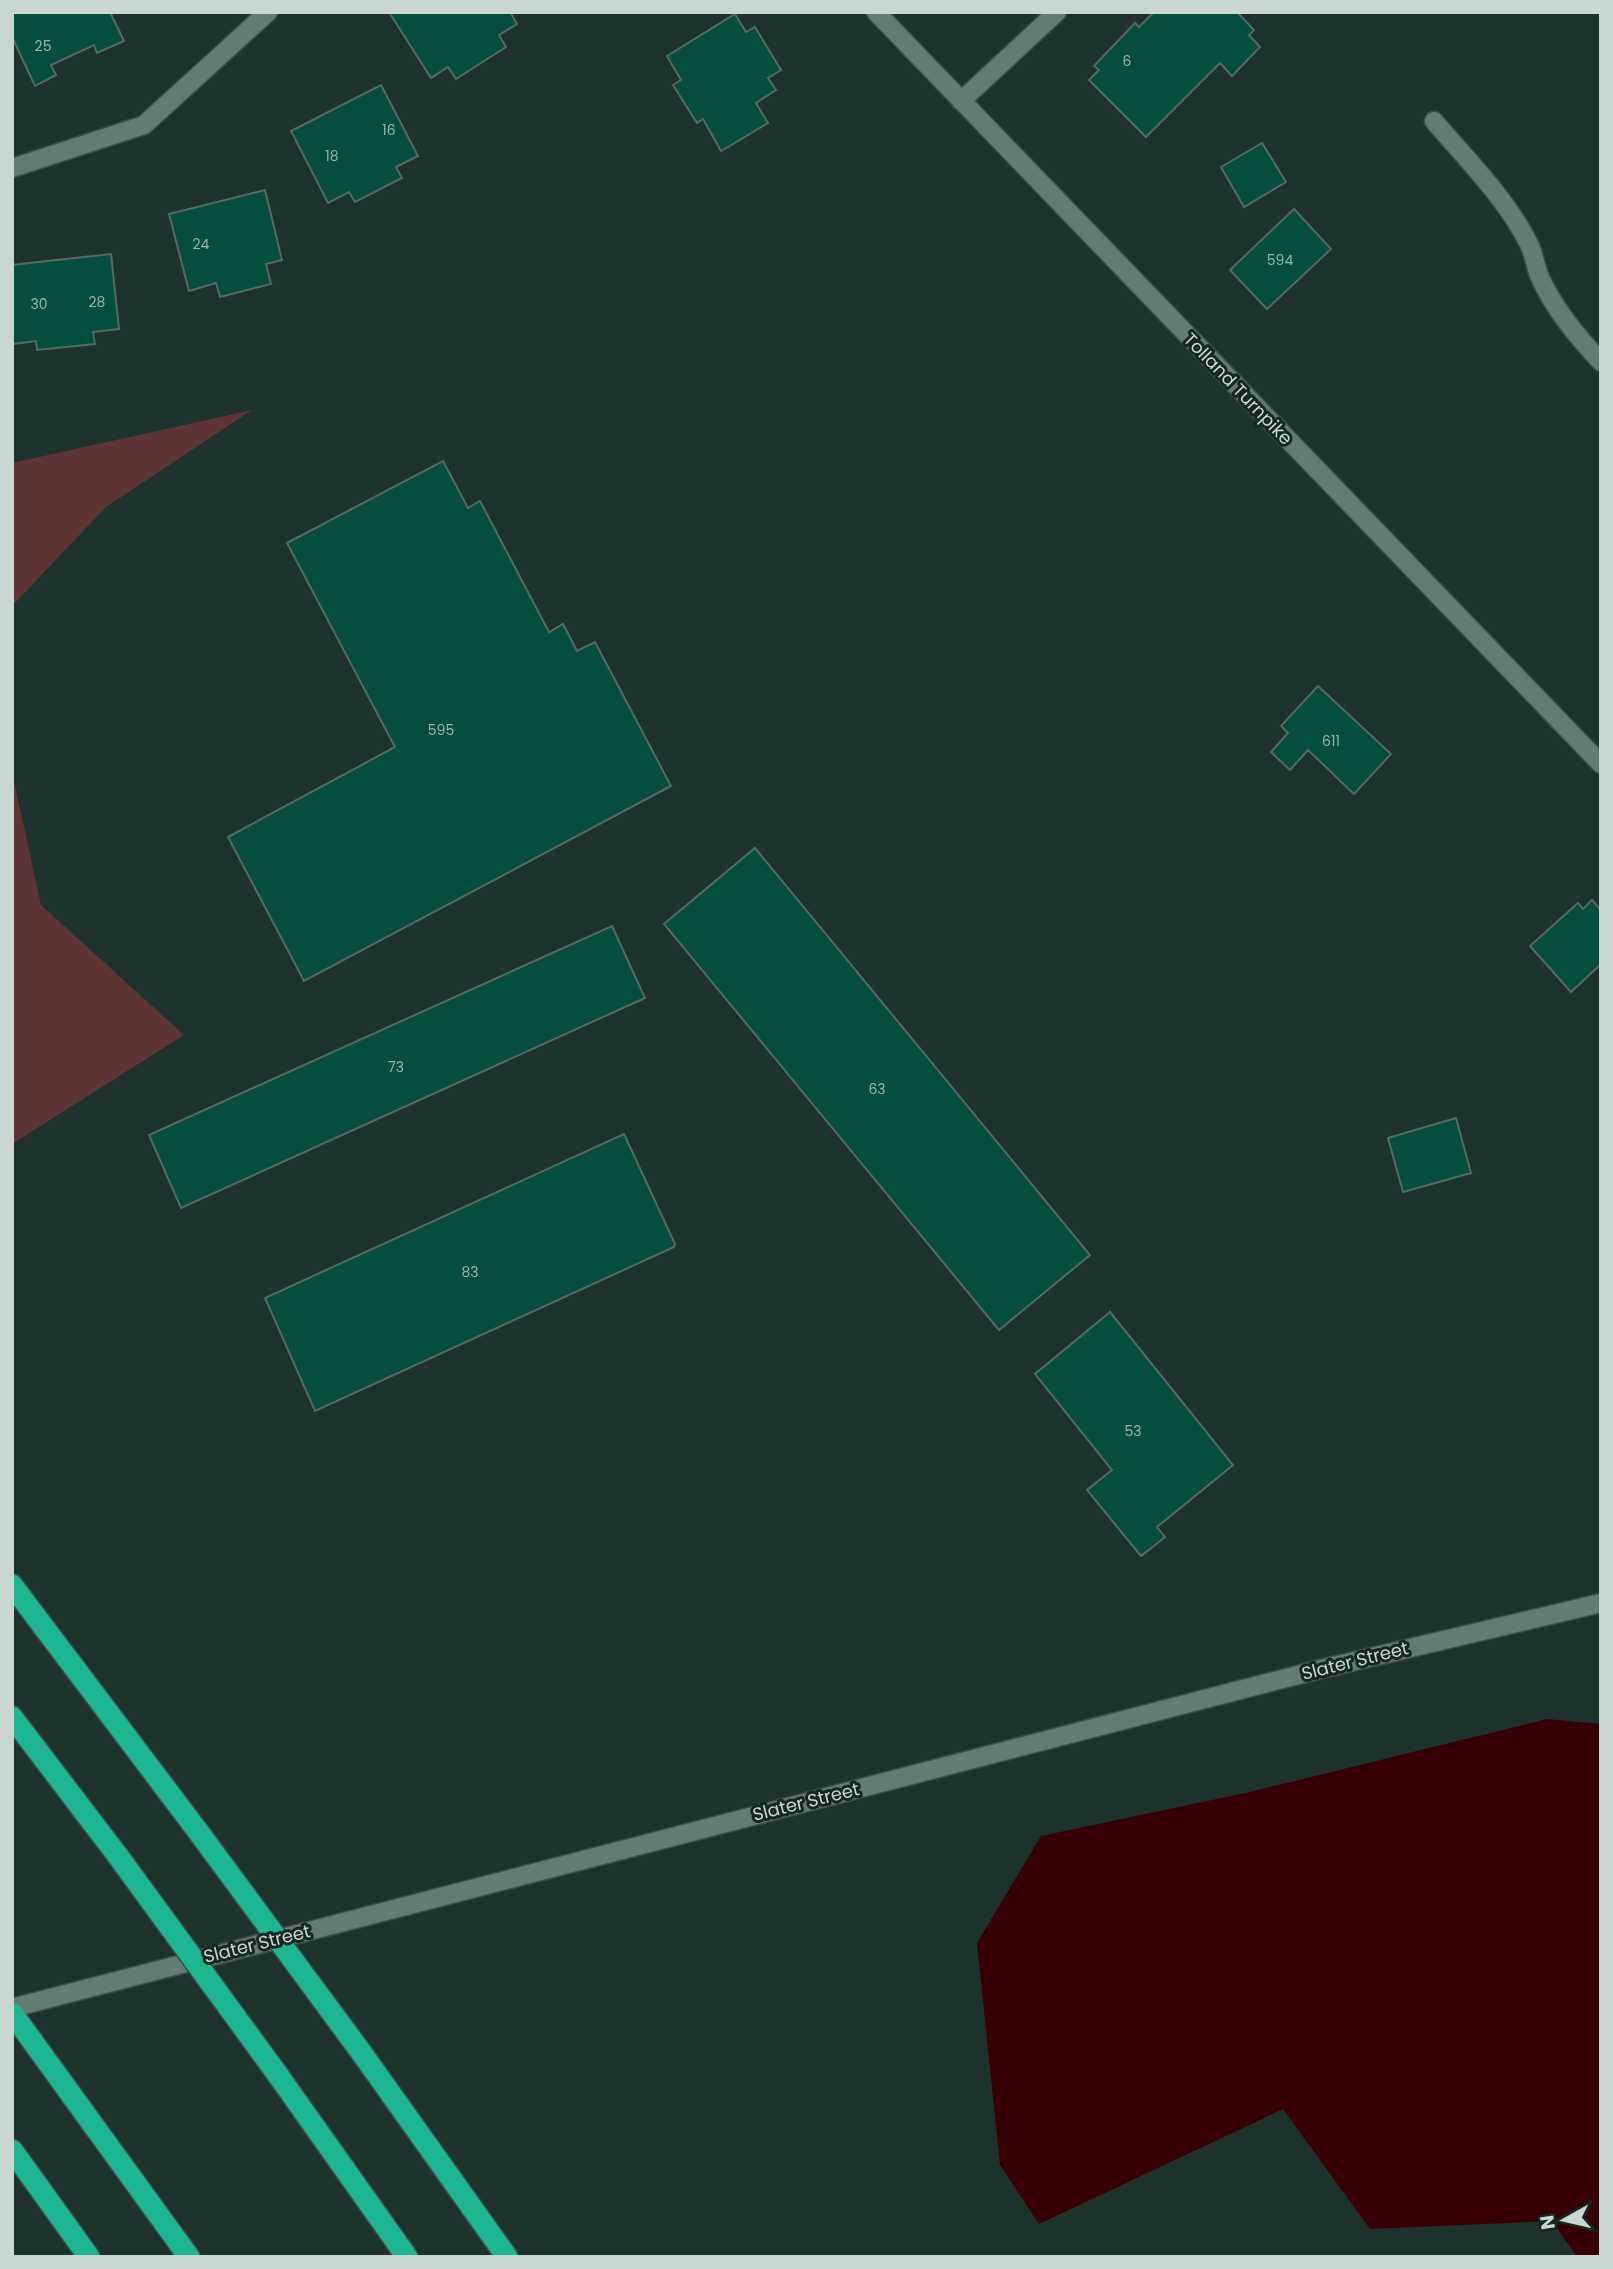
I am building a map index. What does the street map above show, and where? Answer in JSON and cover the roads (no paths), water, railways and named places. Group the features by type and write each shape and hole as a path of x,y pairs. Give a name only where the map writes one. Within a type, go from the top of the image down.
{"highway":[{"path":"12,1585 200,1834 507,2257"},
{"path":"12,1717 118,1856 407,2257"},
{"path":"12,2013 189,2257"},
{"path":"12,2150 89,2257"}],"street":[{"path":"12,168 144,125 268,12"},
{"name":"Tolland Turnpike","path":"876,12 1601,764"},
{"path":"961,101 1057,12"},
{"path":"1434,121 1497,195 1530,245 1539,274 1552,300 1601,362"},
{"name":"Slater Street","path":"12,2008 1317,1670 1601,1603"}]}
